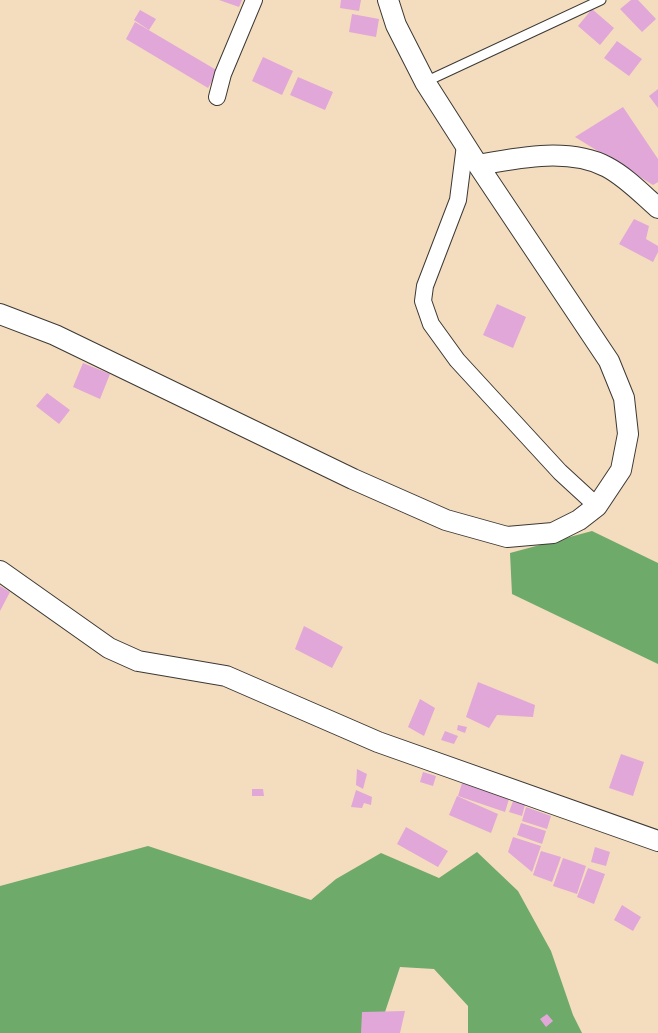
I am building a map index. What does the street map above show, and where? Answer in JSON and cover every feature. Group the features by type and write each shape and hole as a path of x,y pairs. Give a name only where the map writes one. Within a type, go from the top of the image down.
{"street":[{"path":"217,97 223,74 254,0"},
{"path":"0,314 55,335 446,520 507,537 552,533 579,520 597,506 622,470 628,434 624,398 608,361 478,165 426,82 396,25 388,0"},
{"path":"465,145 458,200 425,286 424,301 431,324 463,367 560,472 597,506"},
{"path":"478,165 525,156 587,159 607,167 658,208"},
{"path":"0,571 109,648 138,661 226,676 378,742 658,841"}],"lane":[{"path":"426,82 602,0"}],"green space":[{"path":"592,531 658,563 658,664 512,594 510,553"},
{"path":"148,846 311,900 336,879 381,853 439,878 477,852 518,891 551,951 573,1015 582,1033 468,1033 468,1006 434,969 400,967 378,1033 0,1033 0,886"}],"building":[{"path":"219,0 242,0 239,7"},
{"path":"341,0 361,0 359,11 340,8"},
{"path":"631,0 638,0 656,19 642,32 620,9"},
{"path":"592,9 614,28 600,45 578,26"},
{"path":"140,10 156,19 149,30 134,20"},
{"path":"352,14 379,19 376,37 349,32"},
{"path":"135,22 218,71 208,88 126,39"},
{"path":"617,41 642,59 629,76 604,58"},
{"path":"263,57 293,71 282,95 252,81"},
{"path":"298,77 333,92 325,110 290,95"},
{"path":"658,89 658,108 649,96"},
{"path":"623,107 658,159 658,182 653,185 575,137"},
{"path":"634,219 649,226 646,239 658,246 658,252 653,262 619,244"},
{"path":"497,304 526,317 513,348 483,335"},
{"path":"83,363 110,374 100,399 73,387"},
{"path":"47,393 70,410 59,424 36,406"},
{"path":"0,586 10,592 0,611"},
{"path":"304,626 343,647 332,668 295,649"},
{"path":"478,682 535,705 533,717 497,715 489,728 466,717"},
{"path":"420,699 435,708 424,736 408,727"},
{"path":"458,725 467,727 465,733 457,730"},
{"path":"445,731 458,736 454,744 441,740"},
{"path":"621,754 644,762 633,796 609,788"},
{"path":"357,769 367,774 363,789 356,785"},
{"path":"423,772 436,776 433,786 420,782"},
{"path":"462,783 509,799 505,812 458,796"},
{"path":"252,789 263,789 264,796 252,796"},
{"path":"356,790 372,797 371,805 364,803 362,808 351,807"},
{"path":"457,796 498,814 491,833 449,815"},
{"path":"513,801 525,805 522,816 509,812"},
{"path":"526,807 551,816 547,829 522,821"},
{"path":"521,823 546,831 542,844 517,835"},
{"path":"406,827 448,851 438,867 397,844"},
{"path":"513,837 541,846 532,872 508,852"},
{"path":"595,847 610,852 606,866 591,862"},
{"path":"541,851 561,857 552,882 533,875"},
{"path":"563,858 586,866 577,894 553,886"},
{"path":"588,868 605,874 594,904 577,897"},
{"path":"622,905 641,917 633,931 614,920"},
{"path":"405,1011 400,1033 361,1033 362,1012"},
{"path":"547,1014 553,1021 546,1027 540,1019"}]}
